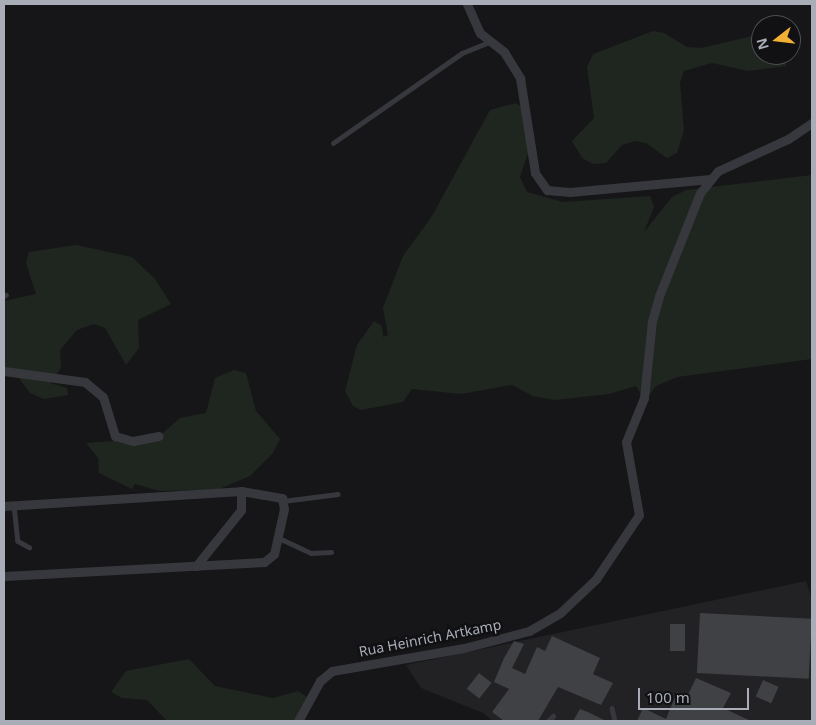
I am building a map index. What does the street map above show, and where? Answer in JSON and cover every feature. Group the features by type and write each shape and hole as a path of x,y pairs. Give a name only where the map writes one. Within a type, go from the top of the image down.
{"street":[{"path":"466,4 473,23 489,42 504,52 520,78 535,173 547,190 570,192 710,179 812,123"},
{"name":"Rua Heinrich Artkamp","path":"298,721 320,681 332,671 464,648 540,627 560,613 615,555 640,515 626,442 644,398 652,321 692,210 710,179"},
{"path":"4,372 85,382 103,397 115,436 132,441 159,436"},
{"path":"196,566 241,510 241,492"},
{"path":"4,506 241,492 283,501 279,538 274,554 264,562 4,576"}],"lane":[{"path":"333,143 462,53 489,42"},
{"path":"283,501 338,494"},
{"path":"14,505 18,541 29,547"},
{"path":"279,538 311,553 331,552"},
{"path":"612,708 615,721"},
{"path":"548,721 553,716"}],"shaded area":[{"path":"653,31 664,33 687,47 701,48 751,36 751,65 786,66 748,71 712,63 684,71 680,83 684,130 677,153 667,158 646,143 635,141 622,145 606,163 593,164 582,158 572,141 594,118 587,67 593,54"},
{"path":"516,103 523,108 531,144 520,177 527,192 563,202 650,196 654,207 644,232 672,197 686,190 812,175 812,359 677,377 656,386 645,401 636,386 609,394 555,400 533,396 512,385 461,394 412,389 403,402 361,410 353,406 345,391 357,345 374,321 382,326 383,337 388,335 383,308 403,256 432,216 490,110"},
{"path":"76,245 132,257 155,279 171,304 138,320 139,348 126,365 105,328 94,324 77,330 60,350 61,368 50,383 67,388 68,395 44,399 30,393 19,378 4,373 4,301 36,294 26,263 29,252"},
{"path":"234,370 246,373 256,411 280,439 273,453 250,476 217,490 159,491 135,484 132,489 99,473 98,458 86,443 157,438 180,418 206,413 215,378"},
{"path":"806,581 812,599 812,721 493,721 483,713 421,688 406,665"},
{"path":"189,659 215,686 273,698 298,691 308,698 296,721 167,721 147,700 122,698 111,692 126,671"}],"building":[{"path":"700,613 812,619 809,679 697,673"},
{"path":"670,624 685,624 685,651 670,651"},
{"path":"552,636 600,658 593,674 613,683 601,705 558,687 538,721 504,721 492,712 509,689 494,682 504,658 514,641 524,644 512,668 525,674 537,647 545,651"},
{"path":"479,673 492,683 479,699 467,689"},
{"path":"696,678 731,693 723,708 751,721 637,721 643,708 666,719 677,692 687,697"},
{"path":"763,680 779,687 771,703 756,696"},
{"path":"580,709 590,713 606,721 573,721"}]}
